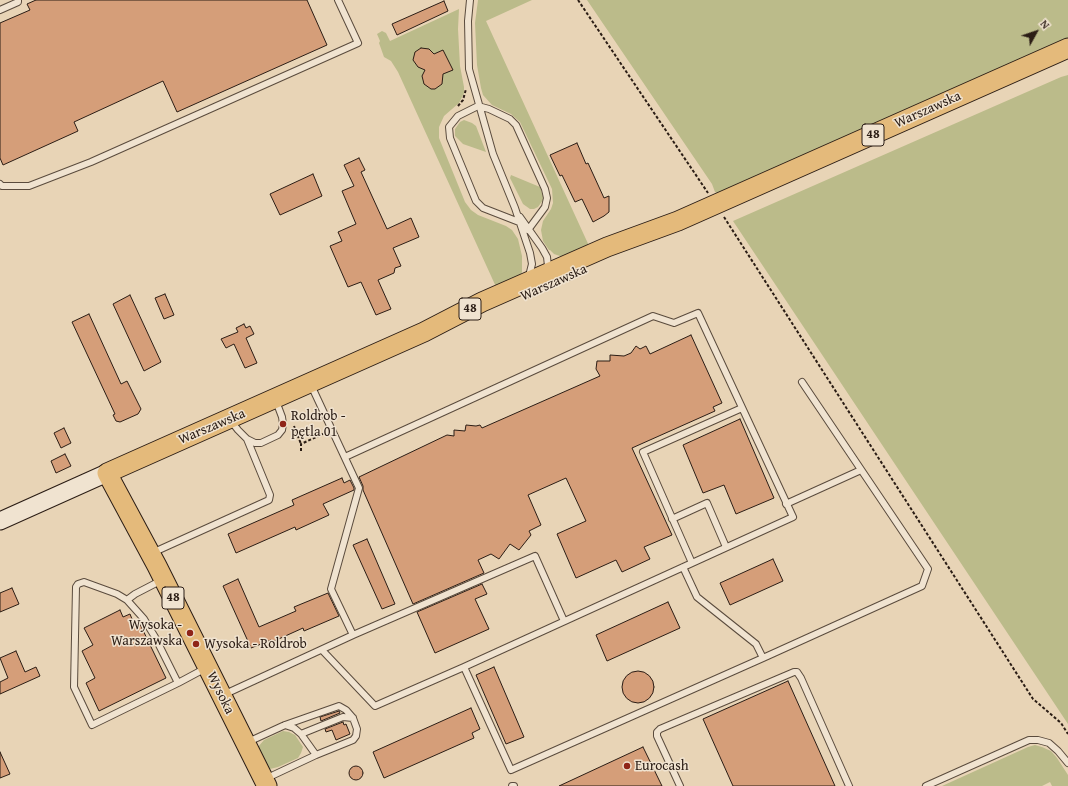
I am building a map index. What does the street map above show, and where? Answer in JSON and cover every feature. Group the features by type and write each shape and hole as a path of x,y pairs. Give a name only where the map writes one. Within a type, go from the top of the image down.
{"main road":[{"name":"Warszawska","path":"0,521 275,400 424,332 482,302 523,291 569,270 607,247 678,221 1068,48"},
{"name":"Warszawska","path":"523,291 541,265 569,270"},
{"name":"Wysoka","path":"108,473 151,554 265,783"}],"lane":[{"path":"0,10 18,2 18,0"},
{"path":"0,184 2,186 29,186 91,162 358,43 338,0"},
{"path":"470,0 468,21 469,69 478,106 493,154 515,208 519,222 541,265"},
{"path":"519,222 483,208 476,201 450,138 449,127 458,116 478,106 489,109 510,119 516,125 545,189 547,198 545,207 528,230"},
{"path":"515,208 528,230 542,248 541,265"},
{"path":"322,650 375,706 793,517 698,313 674,323 653,316 345,457"},
{"path":"464,667 510,770 922,586 928,569 802,382"},
{"path":"310,384 359,488 331,589 353,635"},
{"path":"230,419 247,439 255,443 261,443 278,435 284,424 275,400"},
{"path":"692,563 643,452 742,408"},
{"path":"151,554 269,500 270,495 247,439"},
{"path":"786,504 861,470"},
{"path":"672,519 707,503 726,547"},
{"path":"221,695 353,635 535,556 564,621"},
{"path":"683,567 697,597 756,644 763,658"},
{"path":"127,600 135,594 164,580"},
{"path":"178,683 155,637 144,619 127,600 117,594 84,582 78,584 76,587 74,687 92,725 178,683 208,668"},
{"path":"680,786 657,736 657,732 660,729 794,672 797,672 801,678 849,786"},
{"path":"245,743 285,725 339,706 346,710 353,718 357,729 356,736 353,740 316,755 265,783"},
{"path":"302,734 343,718 353,718"},
{"path":"285,725 294,728 302,734 316,755"},
{"path":"926,786 1029,740 1038,740 1049,743 1068,763"}],"path":[{"path":"578,0 716,204 1033,698 1061,723 1068,734"},
{"path":"455,108 460,105 463,100 466,93 466,86"},
{"path":"294,426 301,444 301,451"},
{"path":"301,444 332,430"},
{"path":"296,431 320,436"}],"green space":[{"path":"478,0 532,0 486,21 590,248 567,257 560,256 549,250 543,241 541,230 543,221 553,203 552,189 520,122 511,114 492,105 483,95 477,65 475,23"},
{"path":"587,0 1068,0 1068,41 719,194 715,192 712,184"},
{"path":"459,9 458,29 460,66 464,93 459,103 444,116 439,127 439,138 465,202 471,210 478,215 506,226 512,230 518,239 522,256 522,272 520,277 497,289 398,72 391,61 384,57 377,34 382,31 386,33 390,41"},
{"path":"1068,75 1068,724 733,221"},
{"path":"464,120 476,126 486,152 463,144 455,136 455,129 460,122"},
{"path":"511,175 540,187 543,200 538,207 530,209 523,204 510,178"},
{"path":"283,731 295,735 303,747 301,753 298,758 270,769 265,766 257,751 258,747 264,740"},
{"path":"1035,745 1051,751 1057,758 1068,775 1068,786 1052,786 1050,782 1042,786 942,786 1028,747"}],"building":[{"path":"36,0 307,0 327,45 177,112 163,81 74,122 78,131 3,165 0,158 0,23 30,10 27,4"},
{"path":"444,1 448,11 397,35 392,24"},
{"path":"421,48 429,49 434,54 443,50 453,70 443,74 442,84 435,89 431,89 424,84 422,76 425,70 418,67 413,60 415,52"},
{"path":"577,143 604,198 609,196 609,212 593,222 582,199 575,202 562,175 560,176 550,155"},
{"path":"359,158 365,170 361,172 387,229 411,218 419,237 393,248 401,266 395,268 394,273 378,280 391,309 376,315 361,282 348,287 330,246 342,241 338,232 356,224 342,191 354,186 344,165"},
{"path":"313,174 322,196 280,215 270,194"},
{"path":"165,294 174,315 164,319 155,298"},
{"path":"130,295 161,362 144,371 113,304"},
{"path":"89,314 121,384 127,381 141,409 138,414 120,422 116,421 113,415 115,414 72,322"},
{"path":"244,324 246,328 250,326 254,334 246,338 257,363 245,368 234,344 226,348 221,339 238,332 236,328"},
{"path":"691,335 722,403 713,407 715,411 632,448 672,535 644,547 650,559 622,572 616,560 576,578 557,534 586,521 566,478 528,495 541,525 529,531 531,535 519,550 510,544 499,559 491,554 478,560 484,573 413,604 363,490 359,477 447,435 454,436 454,430 465,431 466,425 480,425 482,428 600,376 596,369 597,361 610,361 610,355 624,356 631,353 636,346 640,349 646,346 650,354"},
{"path":"740,419 774,498 736,514 724,485 703,493 683,445"},
{"path":"64,428 71,443 61,448 54,433"},
{"path":"65,454 71,466 56,473 51,461"},
{"path":"342,478 344,483 350,480 354,490 323,504 329,515 296,530 295,527 236,553 228,534 294,505 292,500"},
{"path":"367,539 395,604 382,609 353,545"},
{"path":"773,559 783,581 730,605 720,583"},
{"path":"238,579 259,627 296,611 294,607 328,593 339,616 304,631 303,628 272,642 271,640 251,648 223,586"},
{"path":"482,584 487,594 475,599 489,629 435,653 417,612"},
{"path":"12,588 19,604 0,612 0,593"},
{"path":"668,602 680,628 607,661 596,635"},
{"path":"120,610 123,617 130,614 134,624 139,622 166,678 99,711 86,683 95,678 82,651 93,645 84,628"},
{"path":"16,651 25,672 36,667 40,676 0,694 0,682 8,678 0,658"},
{"path":"494,667 524,737 506,744 476,675"},
{"path":"638,671 644,672 651,678 654,687 653,693 647,700 638,703 632,702 625,696 622,687 623,681 629,674"},
{"path":"788,681 835,786 733,786 703,719"},
{"path":"471,708 480,729 472,733 474,738 384,778 373,752"},
{"path":"339,711 340,713 321,721 320,717"},
{"path":"343,722 344,725 346,724 350,734 336,740 332,730 326,732 325,729"},
{"name":"Eurocash","path":"643,747 662,786 559,786"},
{"path":"0,752 10,774 0,778"},
{"path":"353,766 359,766 363,770 363,776 359,780 353,780 349,776 349,770"}],"place":[{"name":"Roldrob - pętla 01","path":"283,424"},
{"name":"Wysoka - Warszawska","path":"190,633"},
{"name":"Wysoka - Roldrob","path":"196,644"},
{"name":"Eurocash","path":"627,766"}]}
